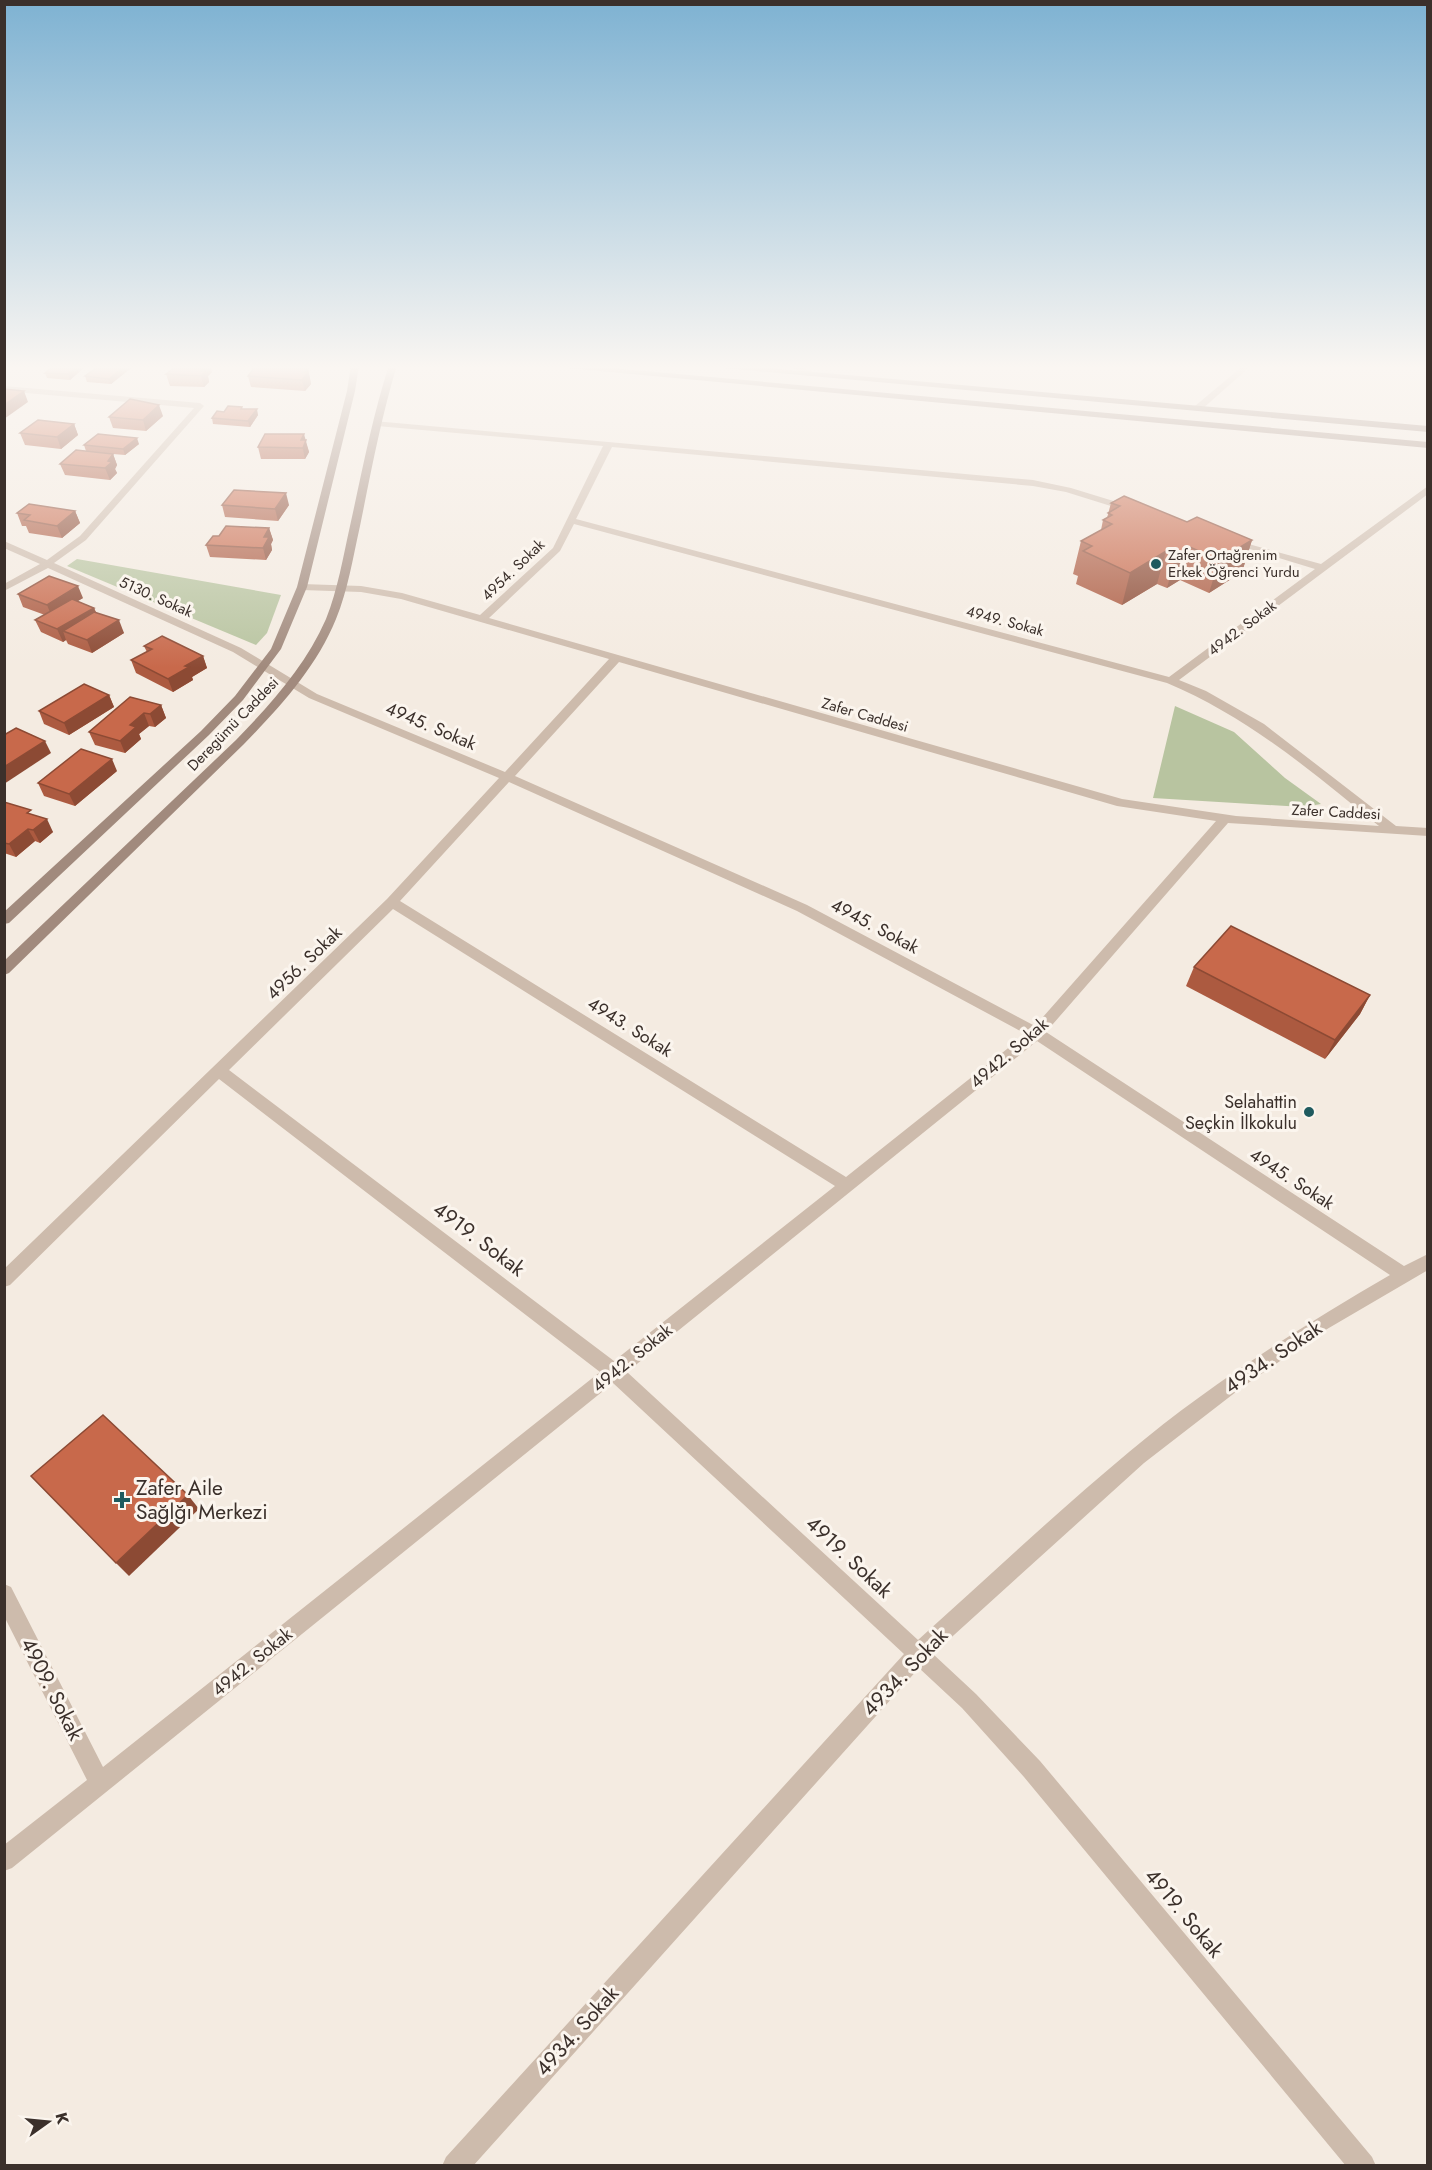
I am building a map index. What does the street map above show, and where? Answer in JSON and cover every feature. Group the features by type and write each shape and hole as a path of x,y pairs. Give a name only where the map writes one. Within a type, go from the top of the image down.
{"main road":[{"name":"Deregümü Caddesi","path":"4,920 205,733 239,698 265,665 288,625 303,588 333,466"},
{"name":"Deregümü Caddesi","path":"4,970 240,742 292,684 319,643 340,588 367,466"}],"street":[{"path":"4,588 68,550 95,526 147,466"},
{"name":"4954. Sokak","path":"482,619 557,549 598,466"},
{"path":"851,466 1033,483 1068,490 1137,511"},
{"name":"4942. Sokak","path":"1171,681 1427,490"},
{"name":"4949. Sokak","path":"572,521 1171,681 1217,699 1237,711 1392,830"},
{"path":"1223,538 1322,568"},
{"name":"5130. Sokak","path":"4,544 265,665 292,684"},
{"name":"Zafer Caddesi","path":"303,588 340,588 382,592 1100,798 1186,816 1224,820 1428,832"},
{"name":"4956. Sokak","path":"4,1280 392,902 616,658"},
{"name":"4945. Sokak","path":"292,684 328,703 507,777 802,908 1037,1033 1402,1274"},
{"name":"4942. Sokak","path":"4,1860 1037,1033 1224,820"},
{"name":"4943. Sokak","path":"392,902 847,1185"},
{"name":"4919. Sokak","path":"219,1071 614,1372 919,1653 969,1701 1032,1768 1363,2166"},
{"name":"4934. Sokak","path":"456,2166 919,1653 1137,1457 1235,1382 1316,1327 1402,1274 1428,1261"},
{"name":"4909. Sokak","path":"4,1594 100,1784"}],"green space":[{"path":"77,559 281,595 267,633 256,645 67,566"},
{"path":"1175,706 1234,732 1285,778 1321,804 1303,807 1153,798"}],"building":[{"path":"234,490 286,493 275,509 222,505"},
{"path":"1124,496 1187,522 1197,517 1252,540 1219,560 1190,547 1176,555 1166,551 1130,573 1083,551 1092,546 1081,541 1112,524 1103,520 1112,515 1108,513 1120,506 1111,503"},
{"path":"29,504 75,511 57,526 24,520 30,515 17,513"},
{"path":"226,526 269,528 264,537 269,537 263,548 206,545 213,536 219,536"},
{"path":"49,576 78,586 47,605 18,594"},
{"path":"72,599 94,608 57,629 35,620"},
{"path":"94,612 119,620 87,640 63,631"},
{"path":"162,636 203,656 168,679 131,660 152,649 144,646"},
{"path":"84,684 109,695 64,723 39,711"},
{"path":"130,697 161,705 150,714 144,713 130,725 136,727 120,741 89,732"},
{"path":"16,728 45,741 4,767 4,735"},
{"path":"81,749 112,759 69,794 38,783"},
{"path":"4,802 31,810 27,813 47,819 33,830 28,829 9,844 4,843"},
{"path":"1231,926 1370,995 1335,1040 1194,967"},
{"name":"Zafer Aile Sağlğı Merkezi","path":"103,1415 188,1495 116,1563 31,1476"}],"place":[{"name":"Zafer Ortağrenim Erkek Öğrenci Yurdu","path":"1156,564"},
{"name":"Selahattin Seçkin İlkokulu","path":"1309,1112"},
{"name":"Zafer Aile Sağlğı Merkezi","path":"122,1500"}]}
